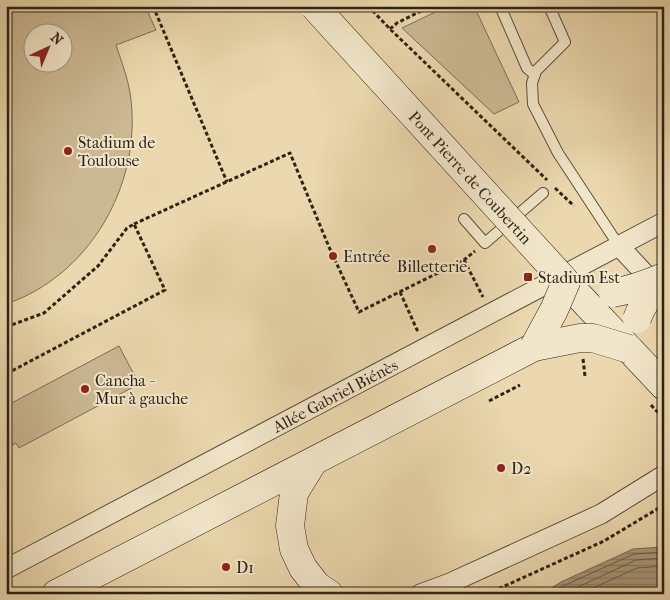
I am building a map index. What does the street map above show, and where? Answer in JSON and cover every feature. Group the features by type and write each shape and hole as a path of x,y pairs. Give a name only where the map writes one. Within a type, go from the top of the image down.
{"main road":[{"name":"Pont Pierre de Coubertin","path":"314,6 560,280 664,386"},
{"path":"534,347 554,310 560,280 599,292 613,293 640,287 664,278"},
{"path":"56,594 534,347 580,338 593,338 629,349 641,308 649,296 664,284"},
{"path":"313,462 294,493 290,526 294,549 303,568 317,586 329,594"}],"street":[{"name":"Allée Gabriel Biénès","path":"6,569 492,312 560,280 664,222"},
{"path":"620,246 664,295"},
{"path":"420,594 450,583 601,514 664,476"}],"lane":[{"path":"500,6 527,68 534,75"},
{"path":"549,6 565,42 536,71 532,83 533,104 558,153 620,246"},
{"path":"464,220 485,243 543,193"},
{"path":"497,217 560,280"}],"path":[{"path":"153,6 227,182"},
{"path":"368,6 573,204 579,212"},
{"path":"390,29 397,23 431,6"},
{"path":"6,327 44,313 98,266 127,228 290,153 329,247 359,312 464,260 485,243"},
{"path":"7,373 165,290 134,224"},
{"path":"464,260 492,312"},
{"path":"400,292 425,347"},
{"path":"489,401 520,385"},
{"path":"487,594 604,541 664,505"}],"shaded area":[{"name":"Stadium de Toulouse","path":"6,6 145,6 156,30 116,45 130,93 132,132 127,164 118,195 103,224 85,250 62,272 36,291 6,304"},
{"path":"448,6 474,6 519,102 494,114 402,28"},
{"name":"Cancha - Mur à gauche","path":"119,346 139,384 19,448 16,443 6,449 6,406"}],"water":[{"path":"664,547 664,594 542,594 561,582 633,549"}],"place":[{"name":"Stadium de Toulouse","path":"68,151"},
{"name":"Billetterie","path":"432,249"},
{"name":"Entrée","path":"333,256"},
{"name":"Stadium Est","path":"528,277"},
{"name":"Cancha - Mur à gauche","path":"85,389"},
{"name":"D2","path":"501,468"},
{"name":"D1","path":"226,567"}]}
